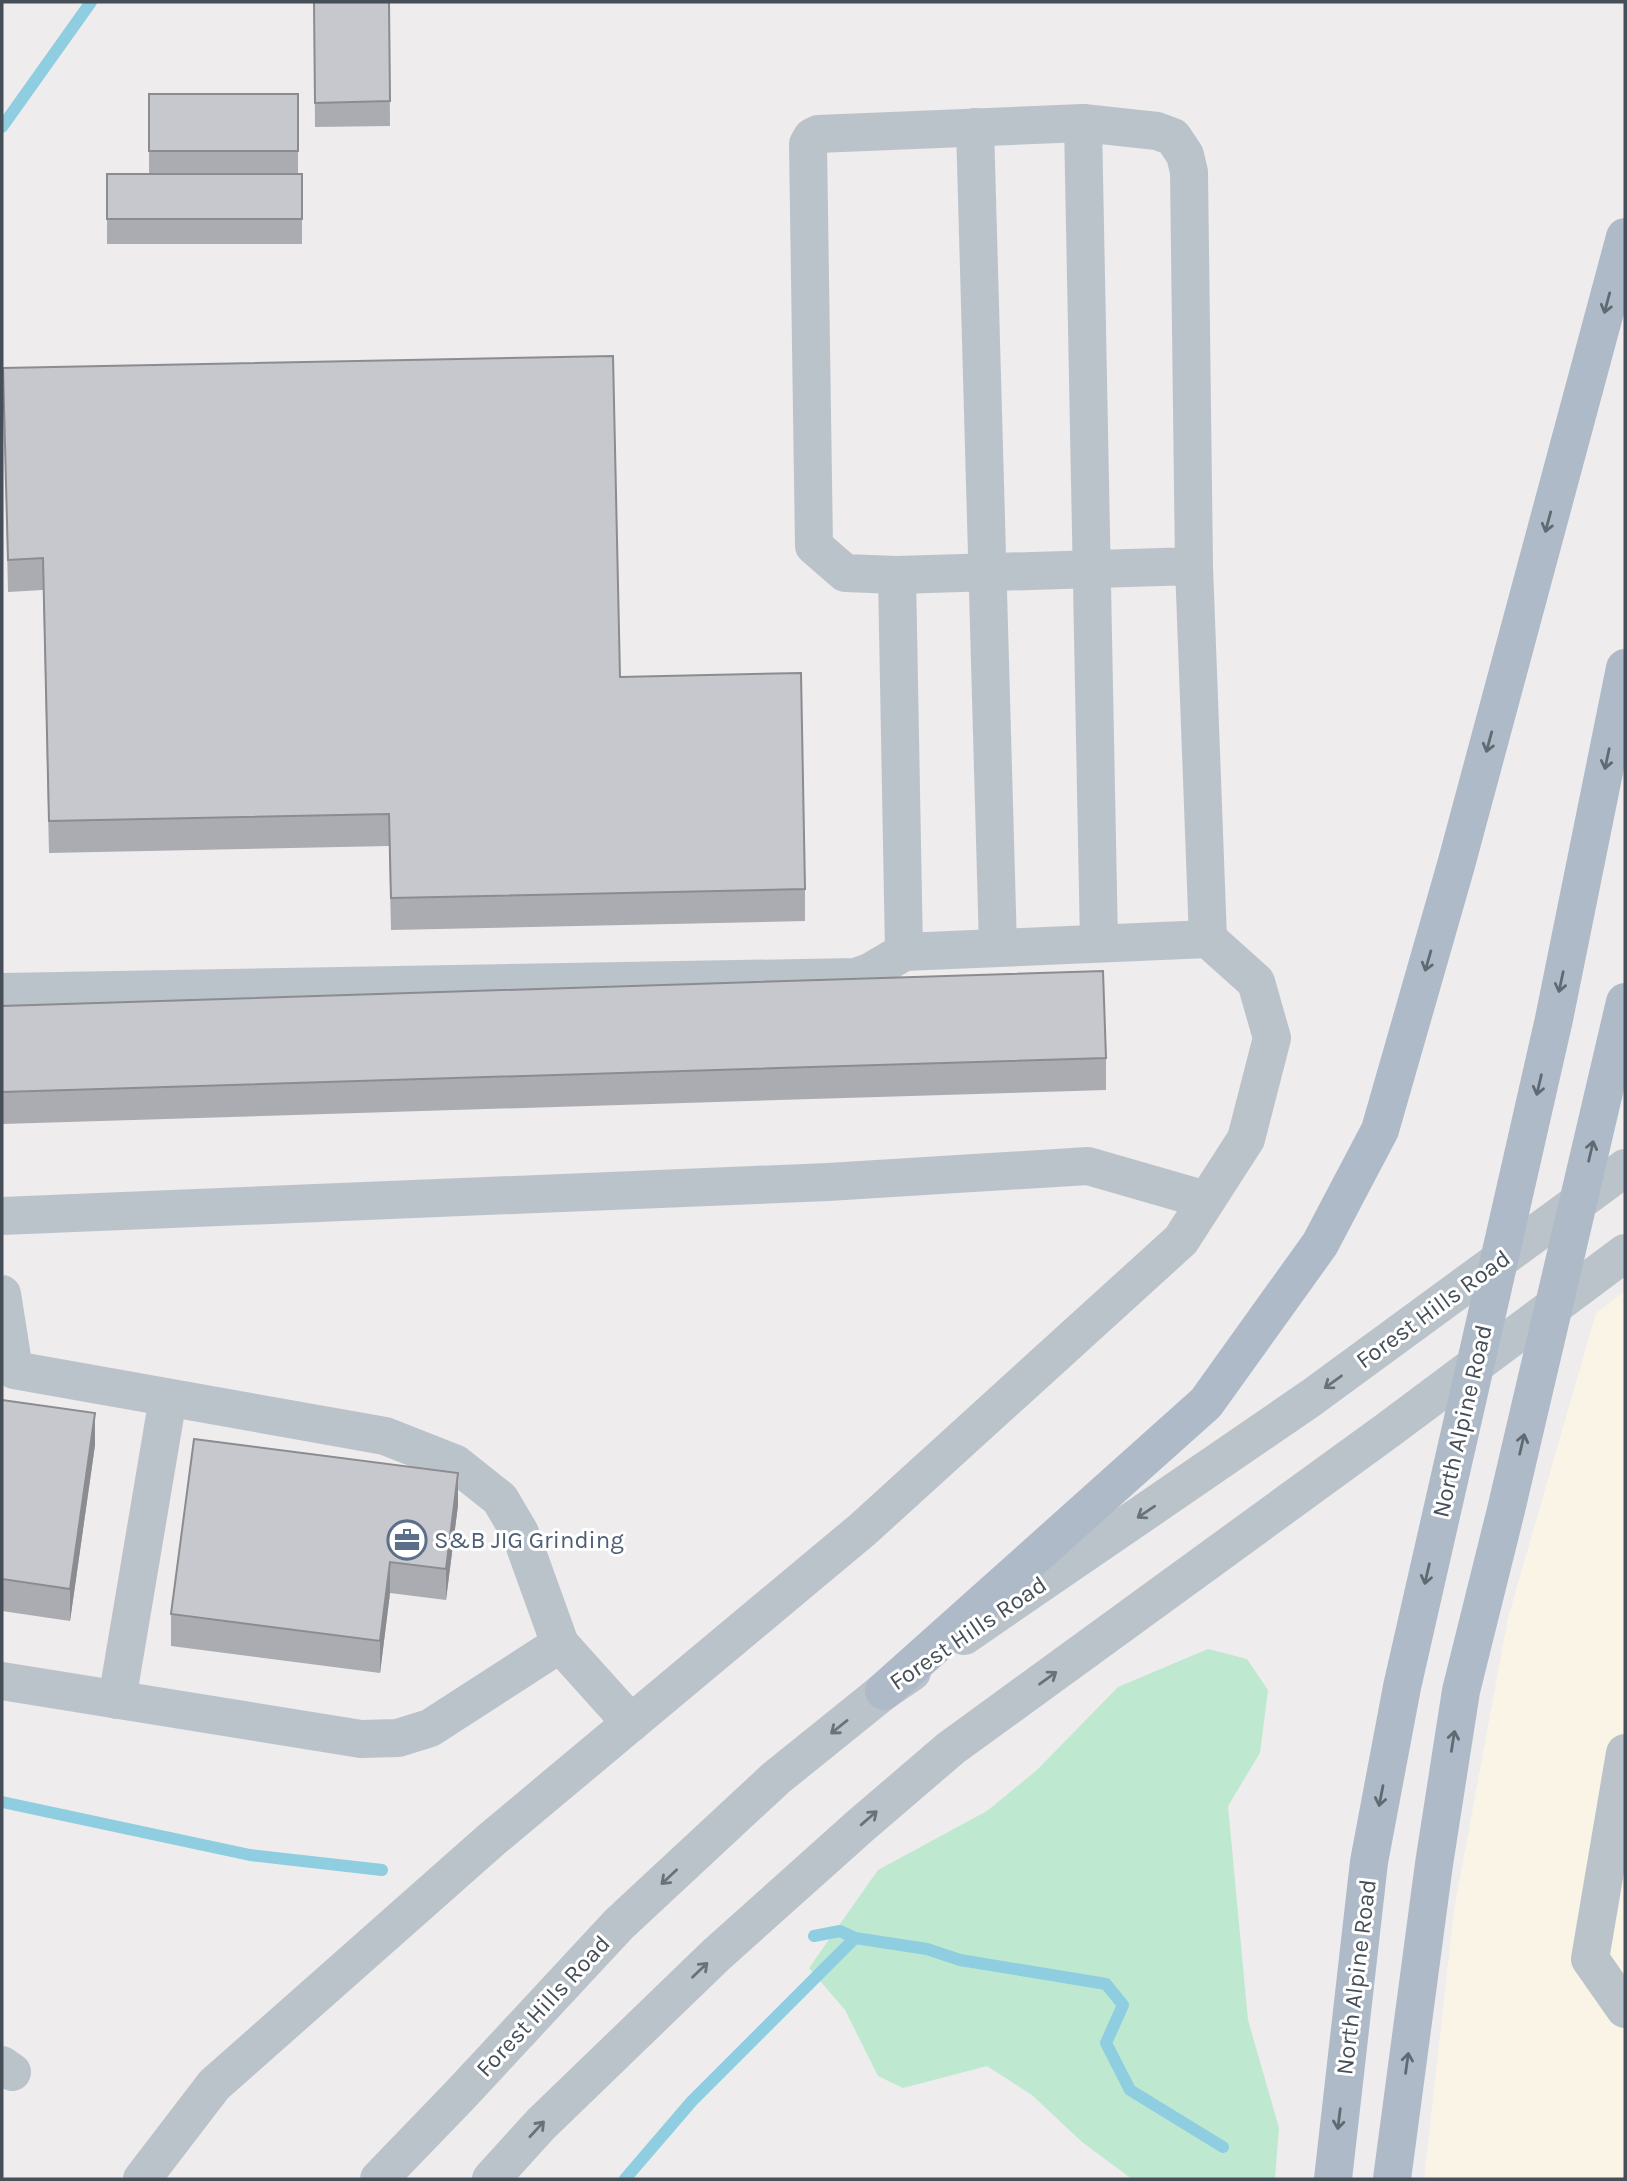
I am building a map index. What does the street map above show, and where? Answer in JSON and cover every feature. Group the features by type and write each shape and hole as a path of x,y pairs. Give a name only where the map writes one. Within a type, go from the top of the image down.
{"main road":[{"path":"884,1691 1206,1403 1320,1244 1380,1130 1460,852 1625,237"},
{"name":"North Alpine Road","path":"1332,2179 1369,1862 1402,1688 1554,1018 1625,668"},
{"path":"1392,2179 1434,1864 1461,1691 1623,1015"}],"street":[{"path":"1083,123 1100,943"},
{"path":"1194,566 897,575 845,573 817,552 814,547 808,144 812,137 817,134 1083,123 1157,131 1172,137 1185,155 1189,172 1194,566 1208,939"},
{"path":"975,127 998,947"},
{"path":"897,575 904,952"},
{"path":"2,992 856,976 904,952 1208,939 1256,982 1272,1038 1246,1139 1181,1240 862,1530 492,1839 214,2085 142,2179"},
{"path":"2,1216 828,1182 1088,1166 1206,1200"},
{"name":"Forest Hills Road","path":"379,2179 619,1924 776,1778 884,1691 1311,1398 1625,1168"},
{"path":"491,2179 541,2124 716,1955 951,1748 1377,1438 1625,1253"},
{"path":"2,1294 14,1370 385,1436 456,1464 500,1499 520,1533 560,1644 631,1723"},
{"path":"117,1700 168,1398"},
{"path":"2,1681 361,1739 398,1738 430,1728 560,1644"},
{"path":"1625,1753 1590,1959 1625,2009"}],"shaded area":[{"path":"1625,1291 1625,2179 1424,2179 1454,1910 1508,1618 1596,1313"}],"green space":[{"path":"1208,1649 1247,1659 1268,1690 1260,1753 1228,1806 1248,2020 1279,2128 1275,2179 1132,2179 1082,2142 1032,2095 987,2066 903,2088 878,2076 845,2010 809,1968 878,1870 987,1811 1037,1770 1118,1687"}],"building":[{"path":"314,2 389,2 390,101 315,103"},
{"path":"149,94 298,94 298,151 149,151"},
{"path":"107,174 302,174 302,219 107,219"},
{"path":"613,356 620,677 801,673 805,889 391,898 389,814 49,821 43,558 8,560 3,368"},
{"path":"1103,971 1106,1058 2,1092 2,1006"},
{"path":"2,1400 95,1413 70,1589 2,1579"},
{"path":"194,1439 458,1473 446,1569 390,1562 380,1641 171,1614"}],"waterway":[{"path":"2,127 91,2"},
{"path":"2,1802 250,1855 382,1870"},
{"path":"814,1936 840,1931 855,1938 927,1949 960,1960 1106,1984 1123,2005 1106,2043 1130,2090 1223,2147"},
{"path":"625,2179 692,2101 855,1938"}],"place":[{"name":"S&B JIG Grinding","path":"407,1540"}]}
